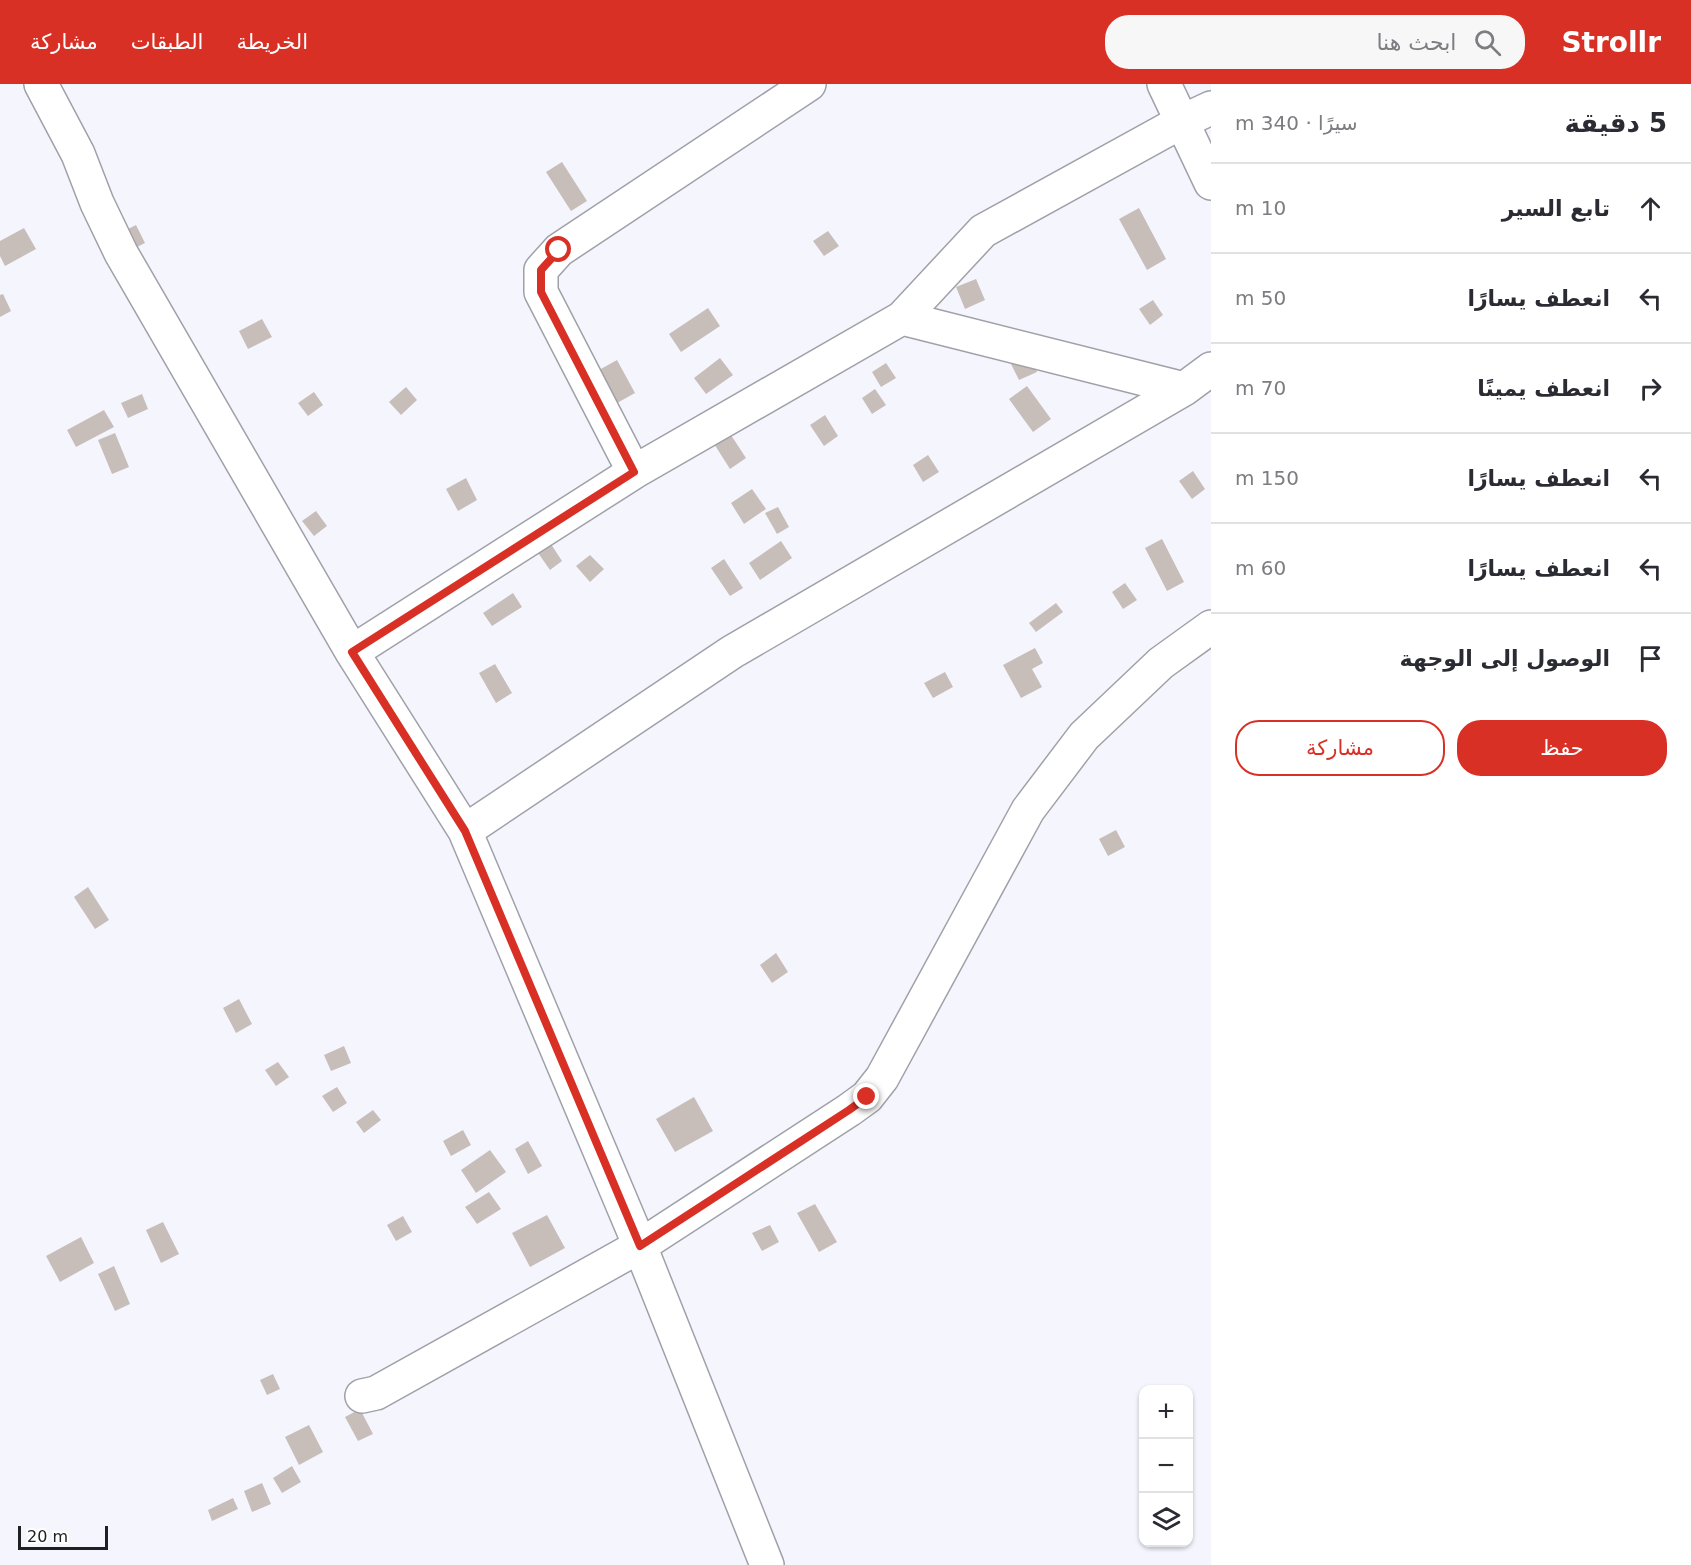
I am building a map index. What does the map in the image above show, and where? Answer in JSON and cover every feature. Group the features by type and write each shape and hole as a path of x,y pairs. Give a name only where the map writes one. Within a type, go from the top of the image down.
{"street":[{"path":"41,84 78,154 97,203 121,253 352,652 465,831 640,1246 767,1565"},
{"path":"634,472 541,292 541,270 559,250 809,84"},
{"path":"1164,84 1211,183"},
{"path":"352,652 634,472 903,318 983,231 1181,122 1211,108"},
{"path":"903,318 1184,389"},
{"path":"465,831 732,652 1184,389 1211,369"},
{"path":"362,1395 376,1393 640,1246 867,1097 882,1078 1028,810 1084,736 1161,663 1211,627"}],"building":[{"path":"562,162 587,201 571,211 546,172"},
{"path":"1139,208 1166,259 1147,270 1119,219"},
{"path":"136,225 145,243 129,251 120,233"},
{"path":"24,228 36,249 5,266 0,256 0,241"},
{"path":"828,231 839,246 824,256 813,241"},
{"path":"976,279 985,300 965,309 956,287"},
{"path":"3,294 11,311 0,317 0,295"},
{"path":"1153,300 1163,315 1150,325 1139,309"},
{"path":"708,308 720,326 681,352 669,334"},
{"path":"262,319 272,337 248,349 239,331"},
{"path":"1030,355 1037,372 1019,380 1011,364"},
{"path":"720,358 733,375 706,394 694,378"},
{"path":"617,360 635,393 617,403 599,370"},
{"path":"886,363 896,378 881,387 872,372"},
{"path":"1027,386 1051,419 1033,432 1009,399"},
{"path":"406,387 417,400 401,415 389,402"},
{"path":"875,389 886,405 872,414 862,398"},
{"path":"314,392 323,405 308,416 298,403"},
{"path":"142,394 148,409 128,418 121,403"},
{"path":"104,410 114,427 76,447 67,430"},
{"path":"825,415 838,436 824,446 810,425"},
{"path":"727,429 746,458 730,469 711,439"},
{"path":"115,433 129,467 112,474 98,440"},
{"path":"928,455 939,472 923,482 913,465"},
{"path":"1193,471 1205,489 1192,499 1179,481"},
{"path":"466,478 477,500 458,511 446,489"},
{"path":"752,489 766,509 744,524 731,503"},
{"path":"778,507 789,527 777,534 765,513"},
{"path":"316,511 327,526 314,536 302,521"},
{"path":"1162,539 1184,582 1167,591 1145,548"},
{"path":"549,541 562,561 550,570 536,550"},
{"path":"781,541 792,558 760,580 749,563"},
{"path":"590,555 604,569 590,582 576,566"},
{"path":"724,559 743,588 730,596 711,568"},
{"path":"1125,583 1137,600 1123,609 1112,592"},
{"path":"513,593 522,607 492,626 483,613"},
{"path":"1056,603 1063,612 1036,632 1029,623"},
{"path":"1035,648 1043,663 1032,669 1042,687 1021,698 1003,665"},
{"path":"495,664 512,693 496,703 479,673"},
{"path":"945,672 953,687 933,698 924,683"},
{"path":"1116,830 1125,847 1108,856 1099,839"},
{"path":"88,887 109,920 95,929 74,897"},
{"path":"776,953 788,972 772,983 760,965"},
{"path":"239,999 252,1024 236,1033 223,1008"},
{"path":"344,1046 351,1063 331,1071 324,1055"},
{"path":"278,1062 289,1077 276,1086 265,1070"},
{"path":"337,1087 347,1103 333,1112 322,1096"},
{"path":"694,1097 713,1131 675,1152 656,1119"},
{"path":"373,1110 381,1120 364,1133 356,1122"},
{"path":"463,1130 471,1145 451,1156 443,1141"},
{"path":"528,1141 542,1166 528,1174 515,1149"},
{"path":"490,1150 506,1172 476,1193 461,1170"},
{"path":"489,1192 501,1209 477,1224 465,1207"},
{"path":"815,1204 837,1242 819,1252 797,1213"},
{"path":"547,1215 565,1248 530,1267 512,1233"},
{"path":"403,1216 412,1232 396,1241 387,1225"},
{"path":"163,1222 179,1254 161,1263 146,1230"},
{"path":"770,1225 779,1242 762,1251 752,1233"},
{"path":"81,1237 94,1263 60,1282 46,1256"},
{"path":"114,1266 130,1304 115,1311 98,1274"},
{"path":"273,1374 280,1389 267,1395 260,1380"},
{"path":"360,1409 373,1434 358,1441 345,1417"},
{"path":"309,1425 323,1452 299,1465 285,1437"},
{"path":"292,1466 301,1482 282,1493 273,1478"},
{"path":"262,1483 271,1504 252,1512 244,1491"},
{"path":"233,1498 238,1509 212,1521 208,1510"}],"route":[{"path":"559,250 541,270 541,292 634,472 352,652 465,831 640,1246 867,1097"}]}
